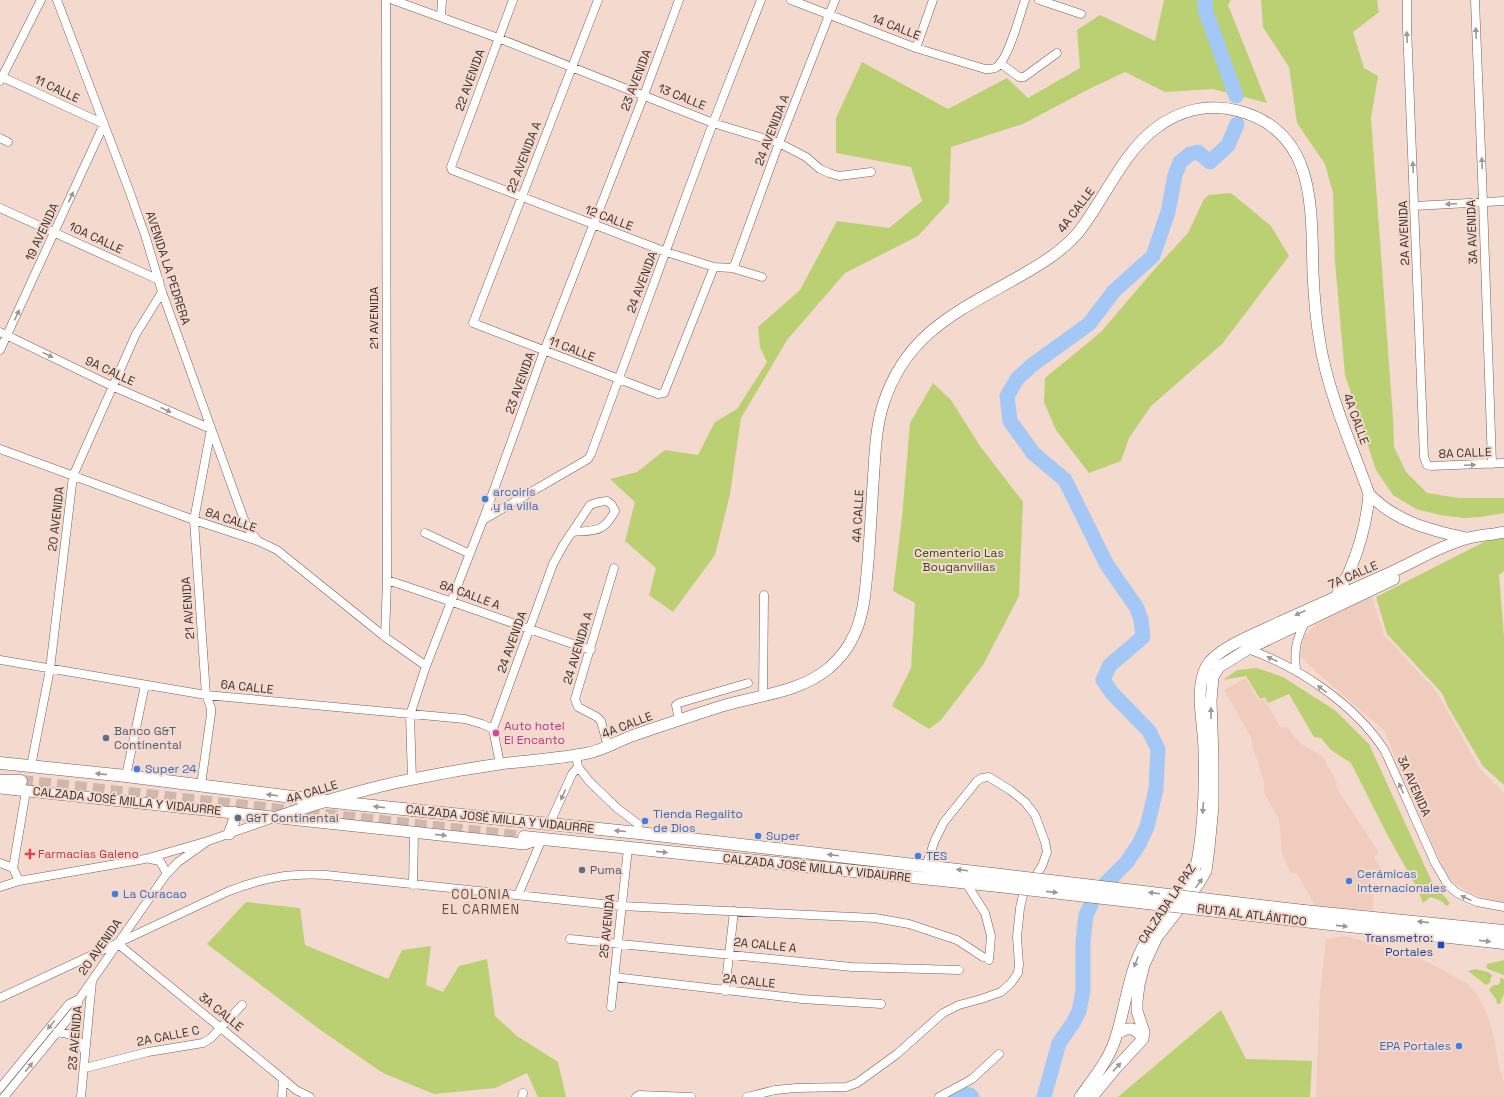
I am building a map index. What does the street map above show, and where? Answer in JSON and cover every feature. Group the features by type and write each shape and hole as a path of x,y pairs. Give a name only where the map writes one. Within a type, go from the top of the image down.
{"highway":[{"name":"CALZADA JOSÉ MILLA Y VIDAURRE","path":"0,763 126,776 324,801 639,833 926,866 1000,881"},
{"name":"CALZADA JOSÉ MILLA Y VIDAURRE","path":"0,781 23,786"},
{"name":"CALZADA JOSÉ MILLA Y VIDAURRE","path":"524,837 966,883 1000,881"},
{"name":"RUTA AL ATLÁNTICO","path":"1000,881 1304,916 1504,943"},
{"name":"RUTA AL ATLÁNTICO","path":"1304,916 1504,931"}],"main road":[{"name":"4A CALLE","path":"277,817 324,801 412,779 500,764 557,759 600,750 632,736 679,720 725,705 795,687 817,677 837,660 850,645 861,615 869,551 875,456 880,418 883,405 897,374 914,349 926,335 950,316 1043,263 1061,250 1077,234 1139,143 1158,126 1189,110 1208,107 1229,109 1256,117 1276,130 1291,146 1304,172 1308,187 1311,207 1314,294 1319,340 1324,363 1334,398 1369,494 1378,504 1399,518 1430,530 1471,538"},
{"name":"4A CALLE","path":"1331,609 1335,597 1355,556 1368,512 1369,494"},
{"name":"7A CALLE","path":"1242,644 1335,597 1471,538 1504,532"},
{"name":"7A CALLE","path":"1242,644 1305,622 1456,549 1471,538"},
{"path":"1209,673 1219,667 1242,644"},
{"name":"CALZADA LA PAZ","path":"1080,1097 1107,1058 1117,1034 1132,975 1142,948 1193,873 1197,863 1204,791 1204,748 1201,691 1209,673"},
{"name":"CALZADA LA PAZ","path":"1143,1039 1144,1032 1137,1011 1137,1000 1144,965 1157,937 1199,883 1207,867 1211,832 1213,758 1209,673"},
{"name":"CALZADA JOSÉ MILLA Y VIDAURRE","path":"0,788 23,786 277,817 524,844 541,839"},
{"path":"229,834 235,818 234,812"},
{"path":"1092,1097 1102,1083 1143,1039 1136,1031 1131,1029 1126,1029 1117,1034"}],"street":[{"path":"1,78 41,0"},
{"name":"AVENIDA LA PEDRERA","path":"57,0 146,238 162,292 247,527 258,541"},
{"name":"21 AVENIDA","path":"384,637 386,580 386,0"},
{"name":"13 CALLE","path":"393,0 498,38 713,123 779,143 806,157 820,169 829,173 839,176 871,172"},
{"path":"417,9 418,0"},
{"path":"441,17 442,0"},
{"name":"22 AVENIDA","path":"451,169 513,0"},
{"name":"22 AVENIDA A","path":"473,323 598,0"},
{"name":"23 AVENIDA","path":"412,779 410,715 426,666 483,520 544,351 644,95 678,0"},
{"name":"24 AVENIDA","path":"483,520 588,459 591,454 713,123 761,0"},
{"name":"14 CALLE","path":"791,0 916,48 985,69 997,66"},
{"name":"24 AVENIDA A","path":"732,268 735,264 779,143 835,0"},
{"path":"916,48 933,0"},
{"path":"1025,0 1007,53 997,66 1019,77 1024,77 1057,53"},
{"path":"1039,0 1080,14"},
{"name":"2A AVENIDA","path":"1407,0 1424,457 1428,465"},
{"name":"3A AVENIDA","path":"1475,0 1492,464"},
{"name":"11 CALLE","path":"1,78 104,124"},
{"name":"19 AVENIDA","path":"0,350 4,334 55,232 104,124"},
{"path":"0,138 8,142"},
{"name":"12 CALLE","path":"451,169 666,252 714,268 732,268 762,277"},
{"path":"1415,206 1504,201"},
{"name":"10A CALLE","path":"0,208 159,280"},
{"name":"11 CALLE","path":"473,323 618,380 658,394 664,393 714,268"},
{"name":"20 AVENIDA","path":"32,766 50,669 73,476 136,334 162,292"},
{"name":"9A CALLE","path":"4,334 112,386 211,429"},
{"name":"21 AVENIDA","path":"201,786 211,708 206,695 194,520 211,429"},
{"name":"8A CALLE","path":"0,448 194,520 258,541 277,550 384,637 426,666"},
{"name":"8A CALLE","path":"1428,465 1437,466 1504,463"},
{"name":"24 AVENIDA","path":"493,729 553,564 573,532 590,505 607,501 612,505 615,511 610,521 603,528 573,532"},
{"path":"425,533 470,554"},
{"name":"24 AVENIDA A","path":"608,747 601,721 597,717 578,707 575,699 591,650 614,568"},
{"name":"8A CALLE A","path":"386,580 452,601 529,630 591,650"},
{"path":"763,696 764,595"},
{"path":"1296,670 1294,653 1305,622"},
{"name":"3A AVENIDA","path":"1242,644 1296,670 1352,712 1375,736 1384,751 1435,863 1448,885 1457,894 1477,902 1504,907"},
{"name":"6A CALLE","path":"0,660 206,695 465,719 493,729"},
{"path":"679,720 676,705 679,703 748,684"},
{"path":"126,776 145,685"},
{"path":"493,729 500,764"},
{"path":"576,755 578,767 589,781 617,808 638,824 639,833"},
{"path":"549,825 572,774 578,767"},
{"path":"747,1097 775,1090 846,1087 858,1083 897,1054 943,1013 959,1005 1001,992 1011,983 1018,973 1019,964 1017,937 1023,895 1042,866 1046,852 1045,842 1035,815 1025,802 1010,790 989,777 982,778 977,781 944,822 935,840 926,866"},
{"path":"19,881 13,868 23,786"},
{"name":"4A CALLE","path":"0,887 19,881 145,859 208,841 277,817"},
{"path":"413,885 414,832"},
{"path":"518,895 541,839"},
{"name":"20 AVENIDA","path":"4,1097 77,1008 79,999 167,874 178,862 208,841"},
{"name":"25 AVENIDA","path":"611,1007 628,848"},
{"path":"145,859 160,861 167,874"},
{"path":"0,863 13,868"},
{"path":"0,998 229,891 273,878 291,875 312,874 621,906 875,918 909,924 957,940 986,958 991,936 985,913 966,883"},
{"path":"725,991 734,911"},
{"name":"2A CALLE A","path":"570,939 729,953 852,966 959,970"},
{"name":"3A CALLE","path":"117,943 296,1090 310,1097"},
{"name":"2A CALLE","path":"614,977 802,999 881,1004"},
{"name":"23 AVENIDA","path":"81,1097 85,1068 92,980"},
{"name":"20 AVENIDA","path":"0,1088 69,1004 79,999"},
{"name":"2A CALLE C","path":"85,1068 148,1052 198,1045 209,1040 242,1005"},
{"path":"57,1032 70,1033 80,1041 86,1053"},
{"path":"939,1097 972,1079 999,1054"},
{"path":"282,1097 283,1079"},
{"path":"636,1097 639,1095 691,1097"}],"shaded area":[{"path":"1371,595 1384,635 1433,688 1480,769 1504,793 1504,902 1472,894 1454,883 1443,867 1401,773 1385,731 1300,656 1304,637 1317,623"},
{"path":"1246,678 1259,701 1264,699 1281,728 1287,727 1300,743 1323,757 1337,783 1335,785 1379,853 1374,857 1383,870 1370,870 1370,888 1374,888 1373,910 1329,909 1314,907 1314,903 1297,874 1291,873 1282,854 1279,819 1264,793 1264,781 1252,745 1251,737 1224,690"},
{"path":"1345,936 1409,954 1465,982 1476,992 1487,1014 1494,1037 1498,1062 1504,1082 1504,1097 1316,1097 1320,992 1326,939"}],"green space":[{"path":"1164,0 1231,0 1228,5 1267,103 1213,89 1165,92 1125,72 1089,89 1023,124 951,147 949,202 918,236 845,273 787,340 741,418 730,494 715,555 673,612 649,595 656,568 625,541 635,502 610,479 637,472 665,450 698,455 715,422 737,409 767,362 760,347 758,327 800,290 837,221 889,228 922,201 911,167 836,153 836,118 862,62 948,109 1007,78 1028,98 1080,68 1077,30 1100,15 1155,41"},
{"path":"1261,0 1377,0 1379,12 1353,32 1364,68 1378,76 1371,118 1394,447 1406,472 1427,493 1459,498 1504,498 1504,513 1463,518 1440,515 1416,509 1393,495 1376,470 1345,375 1335,262 1333,193 1325,164 1297,123 1289,67 1263,27"},
{"path":"1231,193 1271,226 1289,256 1222,344 1151,406 1129,438 1121,461 1089,473 1056,430 1044,402 1045,378 1101,332 1152,272 1188,233 1204,199 1209,195"},
{"name":"Cementerio Las Bouganvilias","path":"933,383 951,400 980,446 1023,502 1019,596 983,665 941,720 929,729 892,706 911,668 915,603 893,591 902,517 910,423"},
{"path":"1504,537 1504,571 1499,575 1504,636 1504,785 1483,766 1448,707 1442,693 1387,634 1376,597 1486,541"},
{"path":"1257,668 1283,677 1336,711 1369,744 1432,882 1450,903 1447,906 1441,901 1431,897 1423,903 1417,888 1388,836 1351,763 1331,750 1321,738 1314,737 1289,694 1268,703 1265,697 1260,699 1246,676 1223,680 1237,670"},
{"path":"246,902 300,908 305,945 388,979 402,950 431,946 426,985 443,992 459,966 487,959 495,1016 517,1036 558,1062 566,1097 538,1097 527,1073 495,1088 434,1094 383,1073 319,1029 207,944"},
{"path":"1504,960 1504,975 1486,967 1487,964"},
{"path":"1476,969 1488,972 1493,976 1491,977 1489,983 1486,985 1468,971"},
{"path":"1500,978 1504,979 1504,994 1500,1004 1497,1004 1496,999 1489,990 1493,985 1498,985 1500,983"},
{"path":"1221,1010 1246,1059 1312,1061 1310,1097 1118,1097"}],"waterway":[{"path":"1205,0 1205,9 1236,96"},
{"path":"1044,1097 1059,1043 1073,1023 1079,1011 1083,991 1083,941 1086,915 1097,892 1127,862 1139,844 1147,827 1156,789 1158,749 1149,731 1112,693 1103,680 1110,665 1143,637 1141,620 1137,608 1107,565 1065,480 1033,453 1010,421 1007,396 1017,379 1032,365 1089,324 1114,291 1153,256 1168,212 1175,175 1180,162 1190,154 1198,152 1210,162 1228,145 1237,124"},
{"path":"946,1097 955,1093 970,1095 972,1097"}],"tunnel":[{"path":"21,781 524,837"}],"place":[{"name":"arcoiris y la villa","path":"485,499"},
{"name":"Auto hotel El Encanto","path":"496,733"},
{"name":"Banco G&T Continental","path":"106,738"},
{"name":"Super 24","path":"137,769"},
{"name":"G&T Continental","path":"238,818"},
{"name":"Tienda Regalito de Dios","path":"645,821"},
{"name":"Super","path":"758,836"},
{"name":"Farmacias Galeno","path":"30,854"},
{"name":"TES","path":"918,856"},
{"name":"Puma","path":"582,870"},
{"name":"Cerámicas Internacionales","path":"1349,881"},
{"name":"La Curacao","path":"115,894"},
{"name":"Transmetro: Portales","path":"1441,945"},
{"name":"EPA Portales","path":"1459,1046"}],"district":[{"name":"COLONIA EL CARMEN","path":"481,902"}]}
